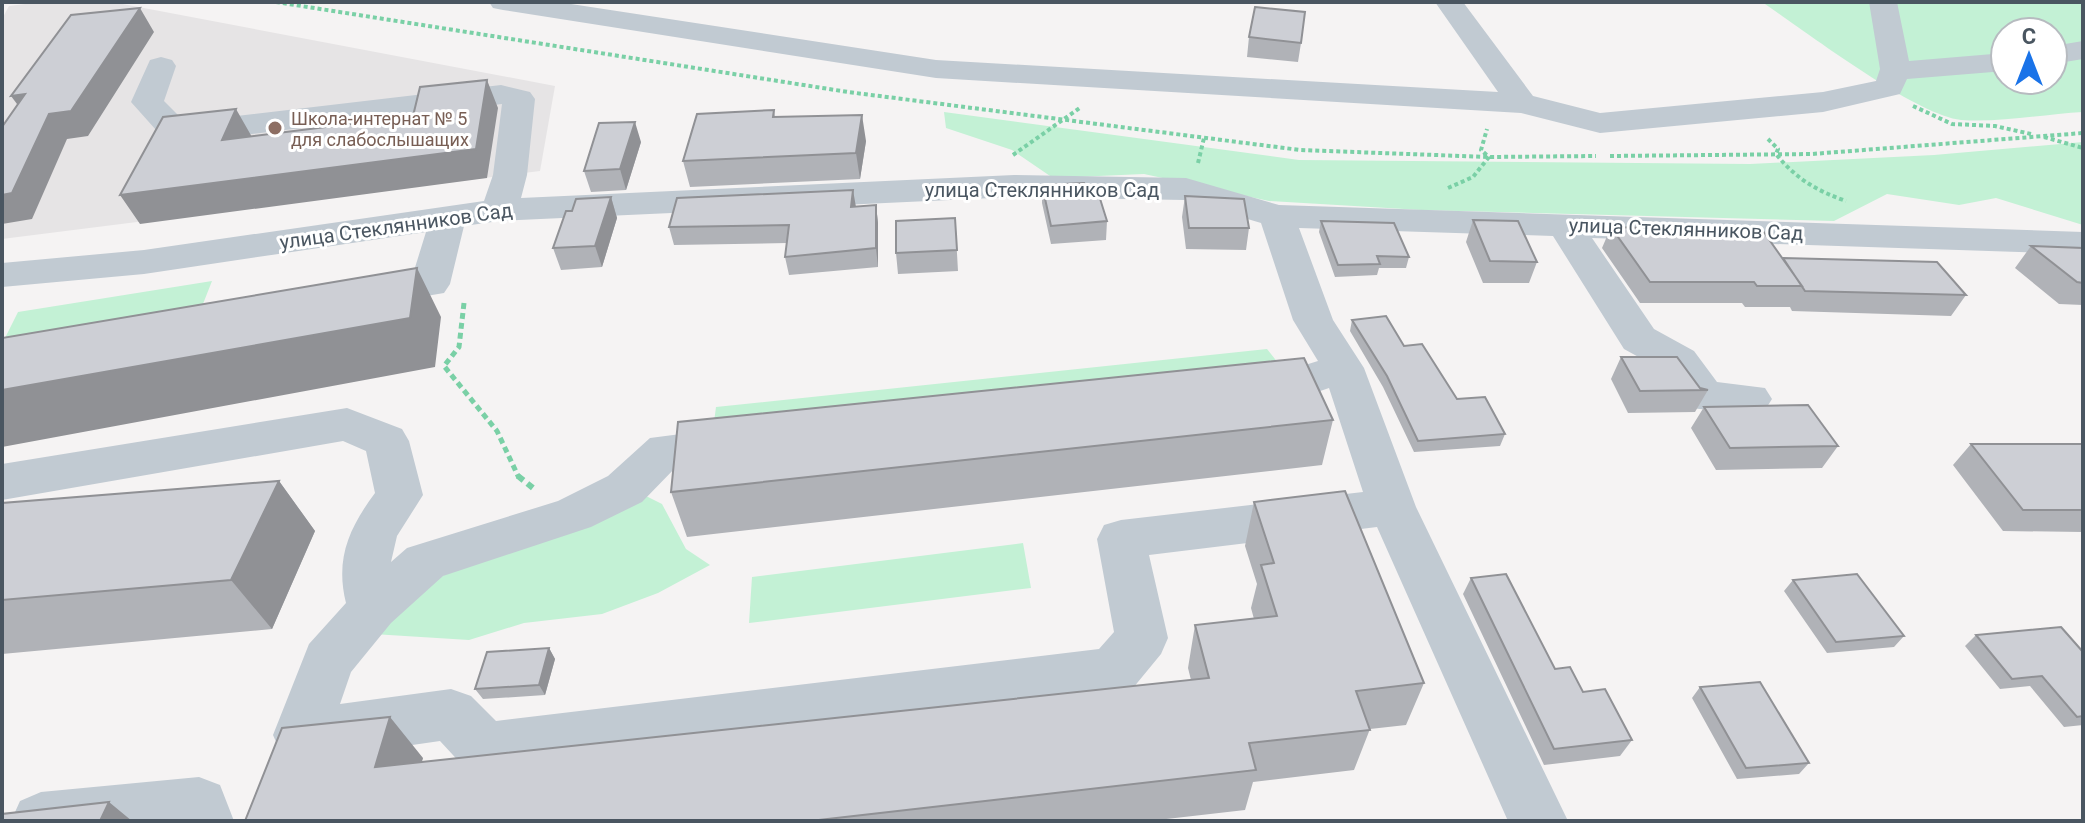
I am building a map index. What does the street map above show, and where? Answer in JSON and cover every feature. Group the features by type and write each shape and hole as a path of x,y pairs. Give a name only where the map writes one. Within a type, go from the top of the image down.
{"street":[{"path":"503,2 936,69 1522,103 1600,123 1823,102 1920,71 1989,64"},
{"path":"1449,2 1522,103"},
{"path":"1883,2 1887,82"},
{"path":"161,66 147,102 177,133 501,94 519,99 510,175 499,210"},
{"name":"улица Стеклянников Сад","path":"2,275 144,262 499,210 1014,186 1186,189 1277,216 2083,243"},
{"path":"1277,216 1313,320 1343,368 1392,507 1538,821"},
{"path":"323,301 430,284 448,217"},
{"path":"1564,224 1639,339 1679,361 1705,397 1750,399"},
{"path":"1214,393 1292,385 1343,368"},
{"path":"2,482 347,424 386,441 399,495 372,534 362,575 373,608"},
{"path":"776,439 666,450 625,489 574,514 425,562 373,608 328,660 293,756 451,714 485,749 1114,671 1142,638 1121,539 1392,507"},
{"path":"41,821 199,805 204,821"}],"path":[{"path":"1014,186 1003,167 1024,142 1074,116 1090,95 1112,79"},
{"path":"1887,82 1952,124 1995,126 2083,148"},
{"path":"1381,218 1473,177 1489,157 1481,150 1494,109 1522,103"},
{"path":"1755,136 1768,138 1778,149 1776,154 1786,169 1805,185 1857,205"},
{"path":"430,284 464,300 459,347 444,366 497,431 520,480 574,514"}],"shaded area":[{"name":"Школа-интернат № 5 для слабослышащих","path":"41,2 112,2 555,86 540,171 2,239 2,19 9,6"}],"green space":[{"path":"1762,2 2083,2 2083,112 1961,120 1917,104 1832,51"},
{"path":"944,112 1299,160 1750,164 1934,155 2083,142 2083,225 1996,198 1959,205 1887,194 1834,221 1421,210 1269,201 1144,174 1053,178 1012,150 946,128"},
{"path":"212,281 201,309 3,342 18,312"},
{"path":"1267,349 1290,378 714,422 716,407"},
{"path":"646,496 662,504 686,549 710,565 658,593 602,614 524,623 469,640 373,634 415,589 474,561"},
{"path":"1023,543 1031,588 749,623 752,577"}],"building":[{"path":"1255,7 1305,12 1301,43 1249,37"},
{"path":"140,8 71,111 49,114 12,193 2,195 2,127 25,94 11,96 71,15"},
{"path":"487,80 476,149 120,195 163,117 236,109 222,140 413,116 420,87"},
{"path":"774,110 773,117 862,115 856,153 683,161 697,114"},
{"path":"635,122 620,169 584,171 599,123"},
{"path":"1084,183 1086,190 1097,189 1107,221 1051,226 1042,185"},
{"path":"853,190 851,207 876,205 876,248 785,257 789,225 669,227 677,198"},
{"path":"1185,196 1244,199 1249,228 1189,228"},
{"path":"611,197 595,246 553,248 566,211 572,211 576,199"},
{"path":"955,218 957,250 896,253 896,221"},
{"path":"1473,220 1518,221 1537,262 1490,261"},
{"path":"1321,221 1394,223 1409,257 1377,256 1380,264 1338,265"},
{"path":"1611,227 1763,231 1802,286 1757,286 1754,282 1650,282"},
{"path":"2031,246 2083,248 2083,283 2077,282"},
{"path":"1783,258 1937,262 1966,295 1805,291"},
{"path":"417,268 410,318 2,390 2,338"},
{"path":"1386,316 1404,346 1422,344 1457,399 1485,397 1505,434 1418,441 1387,376 1352,320"},
{"path":"1621,357 1677,357 1700,388 1708,390 1640,391"},
{"path":"1304,358 1333,420 671,492 678,422"},
{"path":"1808,405 1838,446 1730,448 1704,407"},
{"path":"1971,444 2083,444 2083,510 2023,510"},
{"path":"279,481 231,580 2,600 2,503"},
{"path":"1345,491 1424,683 1356,691 1370,730 1249,743 1256,770 810,821 245,821 282,728 390,717 375,767 1209,678 1195,625 1277,616 1261,565 1274,563 1254,502"},
{"path":"1506,574 1555,669 1570,667 1583,692 1605,689 1632,740 1554,749 1471,578"},
{"path":"1857,574 1904,636 1836,642 1793,580"},
{"path":"2061,627 2083,652 2083,716 2077,717 2042,676 2012,679 1976,635"},
{"path":"549,648 539,685 475,689 487,652"},
{"path":"1760,682 1809,763 1746,768 1700,687"},
{"path":"109,802 100,821 2,821 2,814"}],"place":[{"name":"Школа-интернат № 5 для слабослышащих","path":"275,128"}]}
